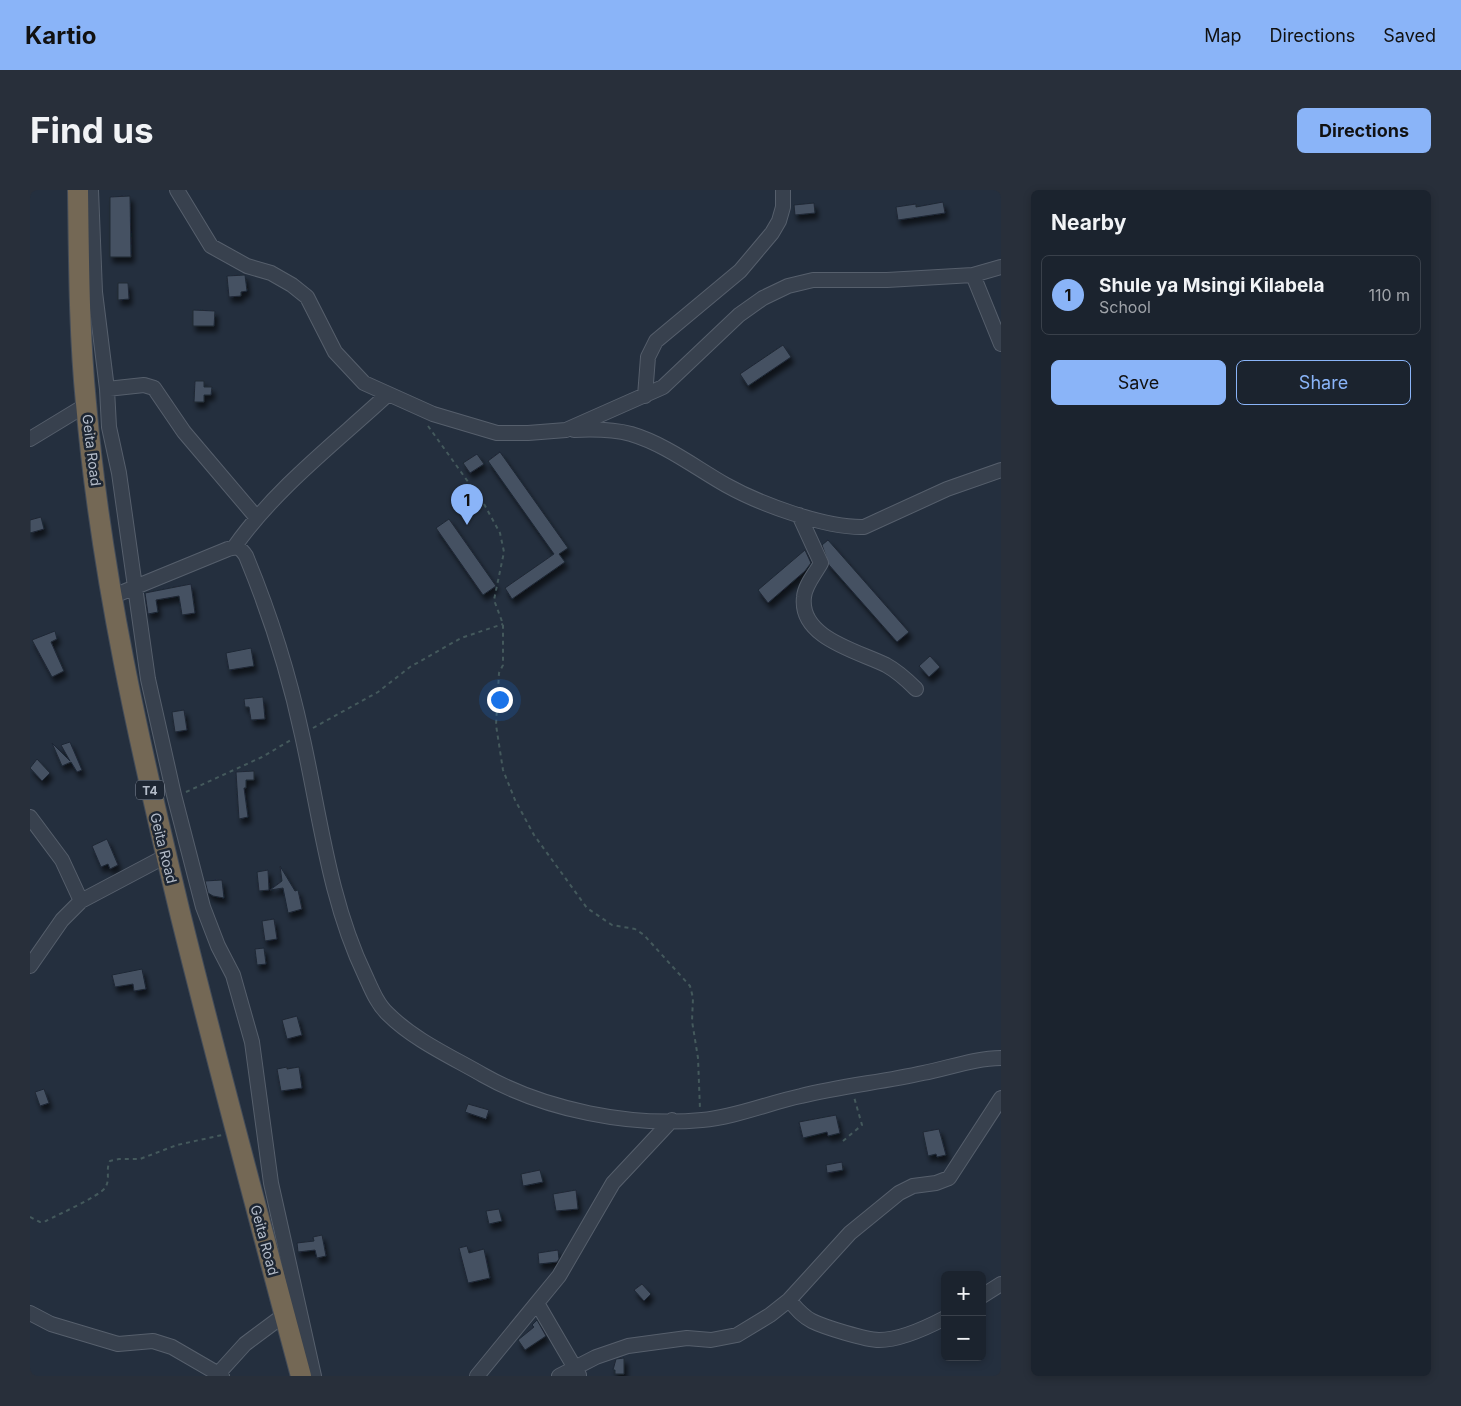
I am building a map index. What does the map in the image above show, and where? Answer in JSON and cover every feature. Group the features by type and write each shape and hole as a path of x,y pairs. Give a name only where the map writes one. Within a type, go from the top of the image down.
{"highway":[{"name":"Geita Road","path":"78,190 80,318 86,404 111,597 133,709 166,856 301,1376"}],"street":[{"path":"92,190 95,292 107,389 109,427 128,538 133,589 148,679 174,795 203,907 218,946 233,975 252,1042 271,1183 285,1250 302,1313 314,1376"},
{"path":"177,190 211,246 247,266 271,273 292,284 307,297 335,352 364,383 387,395 455,422 497,432 528,434 603,429 633,435 672,453 728,486 799,514 851,528 864,527 947,490 1001,470"},
{"path":"645,396 648,357 656,341 740,271 772,233 779,221 783,207 783,190"},
{"path":"566,430 663,387 739,316 763,298 788,286 813,280 887,280 973,275 1001,267"},
{"path":"973,275 1001,344"},
{"path":"107,389 144,385 154,388 184,432 257,518"},
{"path":"111,597 235,546 257,518 283,490 387,395"},
{"path":"30,439 86,404"},
{"path":"799,514 821,563 806,588 804,608 814,628 827,638 888,666 916,689"},
{"path":"235,546 241,549 246,556 273,629 302,734 326,853 354,954 386,1013 430,1044 494,1081 524,1095 591,1114 635,1120 701,1121 851,1085 916,1075 989,1058 1001,1058"},
{"path":"30,817 62,860 81,901"},
{"path":"30,966 62,920 81,901 166,856"},
{"path":"559,1376 577,1372 596,1356 628,1346 687,1338 711,1340 737,1335 789,1300 850,1234 899,1193 913,1186 936,1183 949,1178 1001,1098"},
{"path":"477,1376 559,1276 613,1183 672,1120"},
{"path":"986,1293 1001,1284"},
{"path":"789,1300 800,1313 812,1321 878,1340 914,1331 941,1320"},
{"path":"536,1302 558,1335 577,1372"},
{"path":"30,1313 59,1326 118,1344 153,1341 172,1348 219,1375 245,1344 284,1315"}],"path":[{"path":"414,405 484,504 500,533 504,552 494,600 503,624 503,666 499,673 496,725 503,770 515,800 534,835 587,908 612,925 635,929 644,935 690,986 693,998 692,1021 698,1058 701,1121"},
{"path":"174,795 262,757 378,692 410,668 461,638 503,624"},
{"path":"843,1142 862,1125 851,1085"},
{"path":"30,1217 40,1222 46,1221 95,1196 105,1188 109,1181 107,1167 110,1161 118,1158 140,1158 177,1145 236,1131"}],"building":[{"path":"130,196 131,257 110,257 110,197"},
{"path":"943,202 945,213 898,220 896,207 916,204 916,207"},
{"path":"814,203 815,213 795,215 794,205"},
{"path":"245,275 247,291 241,292 241,296 229,297 227,276"},
{"path":"118,283 128,283 129,299 118,300"},
{"path":"193,310 215,311 214,326 193,326"},
{"path":"783,345 791,357 748,386 740,374"},
{"path":"195,381 204,381 204,387 212,387 211,395 204,395 204,402 194,402"},
{"path":"500,452 568,548 559,554 565,562 512,599 505,588 554,554 488,461"},
{"path":"477,454 484,464 470,473 463,463"},
{"path":"41,517 44,529 30,533 30,520"},
{"path":"449,519 496,586 483,595 436,528"},
{"path":"828,540 909,632 897,642 829,565 822,545"},
{"path":"805,550 811,563 805,571 768,603 758,590"},
{"path":"191,584 195,613 182,615 179,596 156,600 158,612 148,614 145,593"},
{"path":"55,631 57,639 51,642 64,671 52,677 32,640"},
{"path":"251,648 254,666 229,670 226,653"},
{"path":"930,656 940,667 929,677 919,666"},
{"path":"263,697 265,719 251,720 249,707 245,707 244,699"},
{"path":"184,710 187,730 175,732 172,712"},
{"path":"70,742 82,770 77,772 71,762 62,766 52,743 70,761 61,745"},
{"path":"37,759 50,773 42,781 30,768"},
{"path":"254,771 254,780 246,780 246,788 244,788 248,817 239,819 236,772"},
{"path":"107,839 118,865 110,869 108,864 101,867 92,846"},
{"path":"280,866 295,891 298,890 302,909 288,913 283,888 270,890 282,881"},
{"path":"268,870 269,890 259,891 257,872"},
{"path":"222,880 224,898 208,893 205,881"},
{"path":"274,919 277,939 265,941 262,921"},
{"path":"264,948 266,964 257,965 255,949"},
{"path":"142,969 146,989 134,991 133,984 115,987 112,975"},
{"path":"297,1016 302,1035 287,1039 282,1020"},
{"path":"287,1067 287,1069 299,1067 302,1088 281,1091 277,1069"},
{"path":"44,1089 49,1103 40,1106 35,1092"},
{"path":"468,1104 489,1110 486,1119 465,1112"},
{"path":"836,1115 840,1133 828,1136 827,1132 803,1138 799,1122"},
{"path":"939,1129 946,1155 937,1157 936,1154 928,1156 923,1132"},
{"path":"842,1162 843,1170 827,1173 826,1165"},
{"path":"540,1170 543,1182 523,1186 521,1174"},
{"path":"576,1190 578,1209 556,1211 553,1194"},
{"path":"499,1209 502,1221 489,1224 486,1211"},
{"path":"322,1235 326,1256 317,1258 315,1250 298,1252 297,1243 314,1241 313,1237"},
{"path":"467,1246 469,1253 484,1249 490,1278 468,1283 459,1248"},
{"path":"558,1250 559,1259 557,1262 539,1264 538,1253"},
{"path":"642,1284 651,1294 644,1301 634,1290"},
{"path":"537,1320 546,1336 525,1350 518,1340 534,1327 532,1325"},
{"path":"624,1358 624,1374 615,1374 615,1370 613,1370 616,1359"}],"place":[{"name":"Shule ya Msingi Kilabela","path":"467,525"}]}
